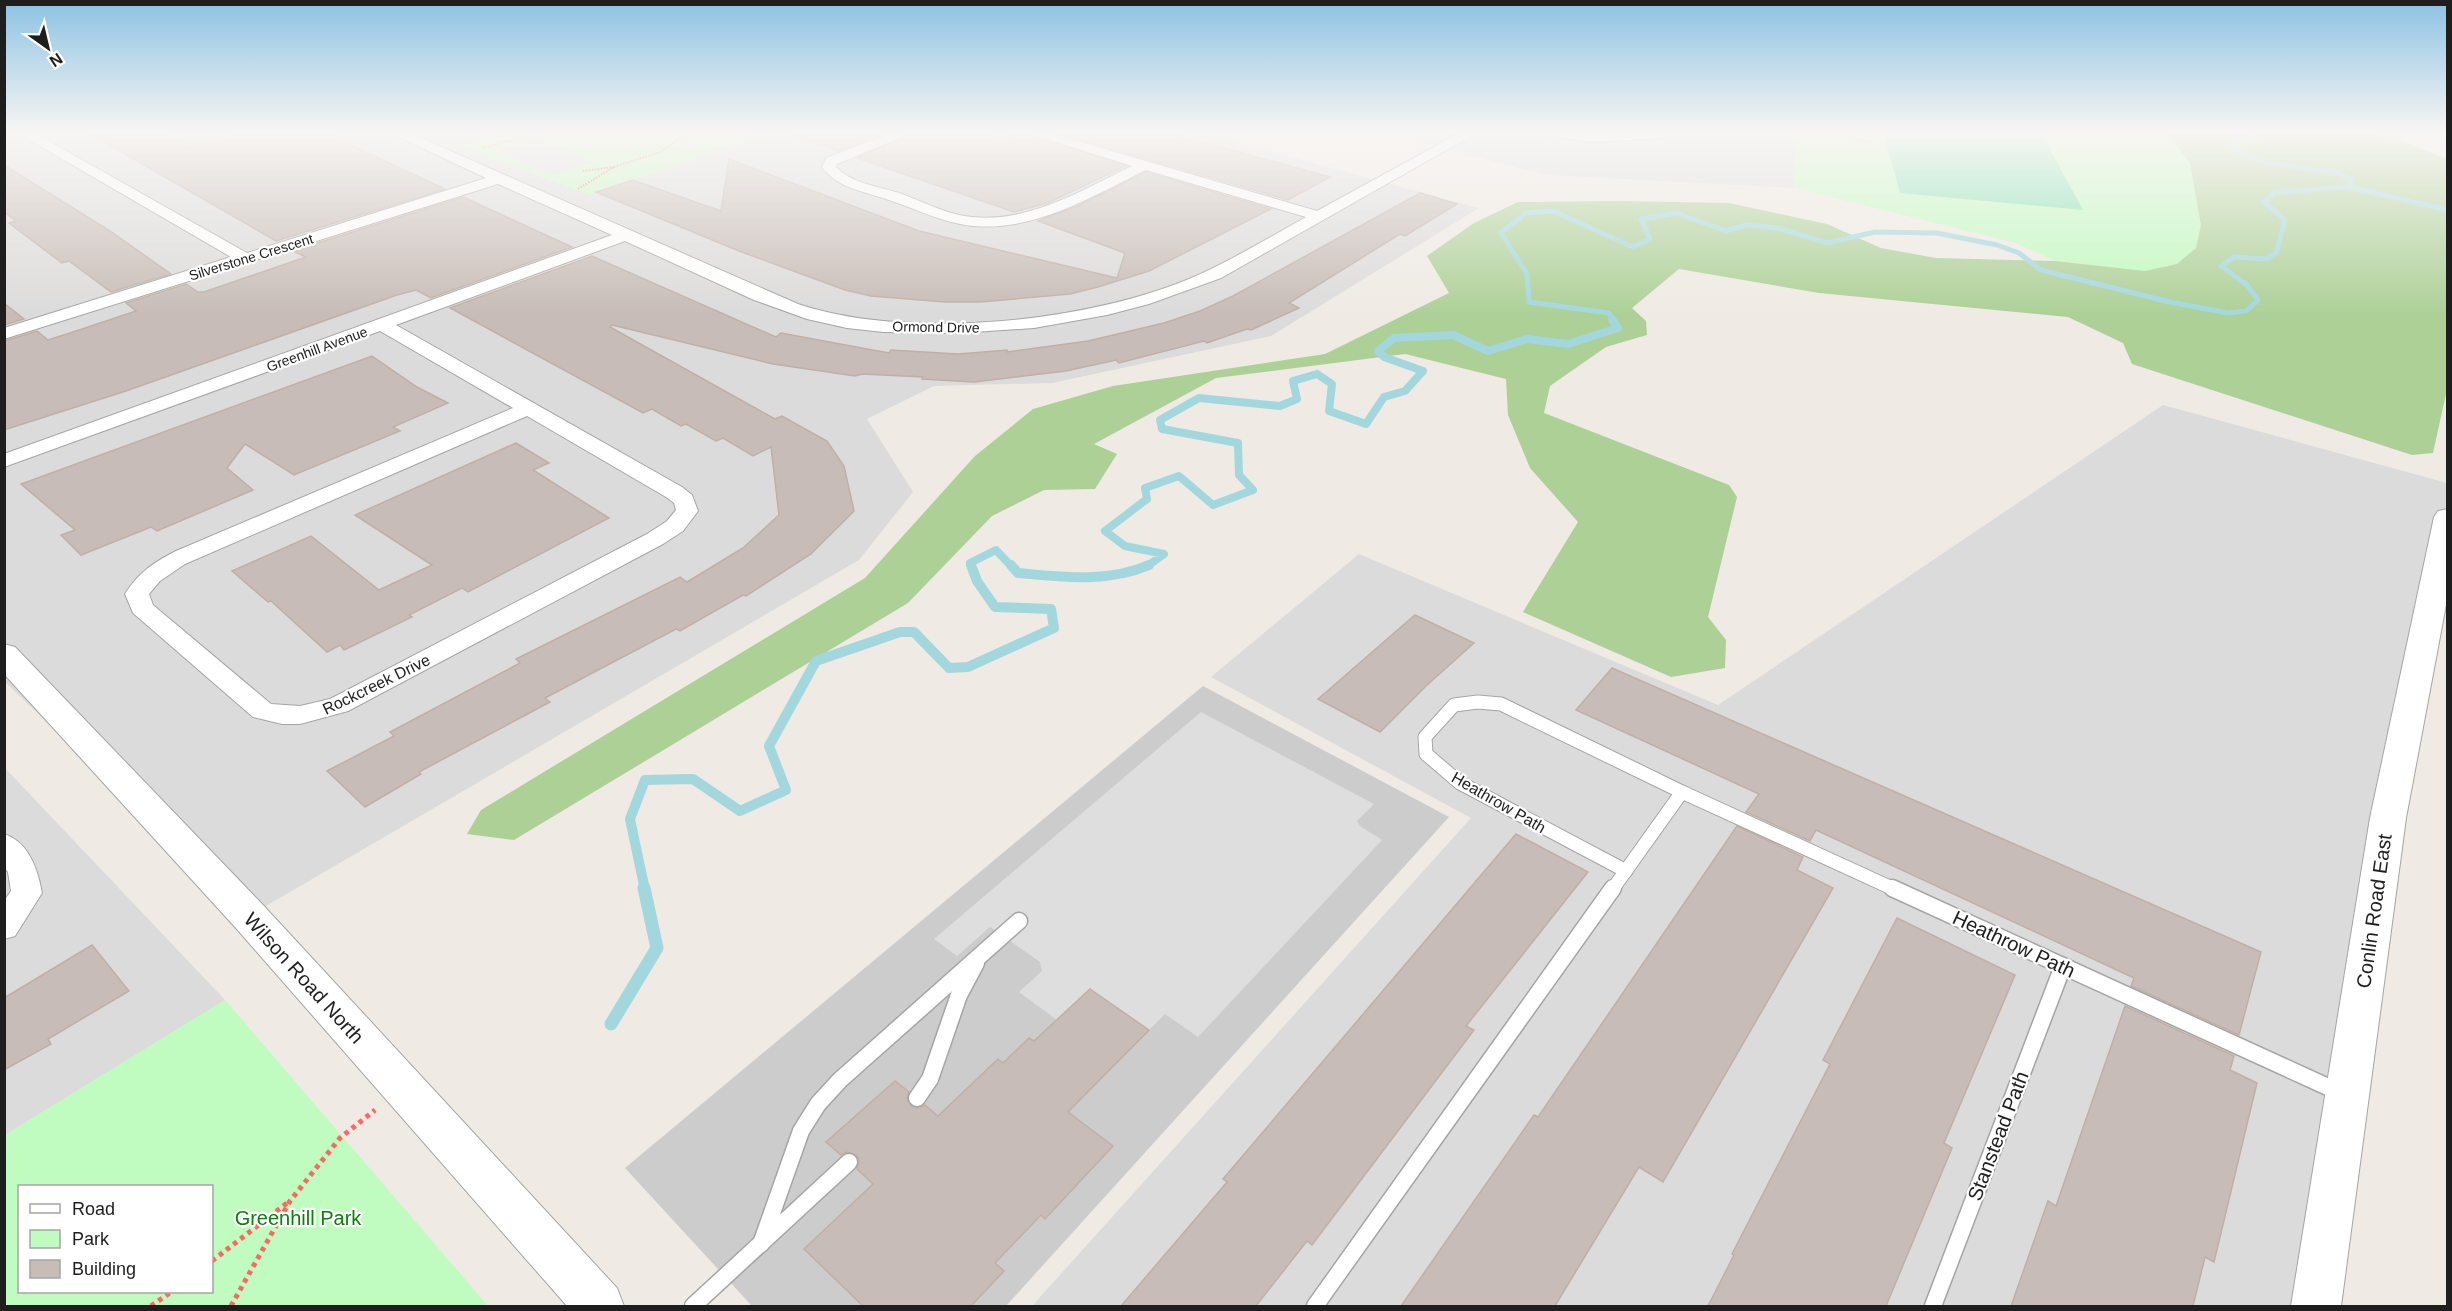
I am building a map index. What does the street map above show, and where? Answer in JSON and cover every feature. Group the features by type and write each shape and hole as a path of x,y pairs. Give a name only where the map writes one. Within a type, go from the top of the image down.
{"street":[{"path":"129,192 246,258"},
{"name":"Silverstone Crescent","path":"4,334 456,192"},
{"name":"Ormond Drive","path":"529,192 760,296 807,314 849,324 969,329 1029,325 1106,313 1142,303 1215,274 1361,192"},
{"path":"881,192 967,221 1006,221 1042,213 1087,192"},
{"path":"1235,192 1318,216"},
{"name":"Greenhill Avenue","path":"4,461 628,235"},
{"name":"Rockcreek Drive","path":"383,325 674,492 684,500 687,512 675,526 654,539 339,705 312,714 283,717 262,711 142,608 137,594 143,583 161,567 527,409"},
{"name":"Conlin Road East","path":"2316,1306 2388,818 2448,517"},
{"name":"Wilson Road North","path":"4,654 240,908 598,1306"},
{"path":"4,845 23,869 27,893 4,927"}],"lane":[{"name":"Heathrow Path","path":"1626,871 1460,783 1426,754 1425,737 1454,705 1478,702 1501,704 1682,792 2347,1096"},
{"path":"1315,1306 1682,792"},
{"path":"761,1244 801,1131 818,1104 840,1080 1019,921"},
{"path":"917,1098 930,1079 959,994 980,956"},
{"name":"Stanstead Path","path":"1933,1306 2063,966"},
{"path":"693,1306 849,1162"}],"path":[{"path":"231,1306 290,1201 340,1138 403,1088"},
{"path":"213,1260 290,1201"},
{"path":"151,1306 170,1293"}],"shaded area":[{"path":"4,192 1421,192 1479,208 1271,336 1052,383 934,386 867,419 913,492 859,560 249,916 5,682"},
{"path":"2163,405 2447,483 2447,526 2324,1306 1032,1306 1471,818 1211,677 1359,554 1718,705"},
{"path":"1203,686 1449,817 1006,1306 752,1306 625,1168"},
{"path":"1201,712 1374,804 1357,821 1360,826 1382,840 1198,1037 1165,1014 1149,1030 1090,989 1057,1020 1019,992 1042,971 1040,962 990,927 957,956 934,939"},
{"path":"4,767 225,1000 5,1135 4,1135"}],"green space":[{"path":"583,192 599,192 591,195"},
{"path":"1810,192 2195,192 2201,225 2196,248 2177,264 2145,271 2055,261 2016,243"},
{"path":"2073,192 2083,210 1900,193"},
{"path":"2115,192 2447,192 2448,385 2433,453 2412,455 2132,364 2123,343 2068,317 1819,293 1679,269 1632,308 1646,321 1647,335 1606,347 1550,386 1544,413 1729,485 1737,497 1708,617 1726,640 1725,668 1671,677 1523,612 1578,522 1530,468 1508,415 1506,379 1405,354 1216,378 1094,444 1117,454 1095,489 1044,490 992,516 908,603 514,840 467,834 481,810 865,578 975,456 1033,409 1113,386 1325,354 1449,293 1427,256 1474,223 1518,202 1729,203 1827,224 1881,248 1936,258 2055,261"},
{"name":"Greenhill Park","path":"225,1000 488,1306 5,1306 5,1135"}],"building":[{"path":"4,192 48,192 110,231 171,274 111,292 69,261 62,263 9,223 16,221 4,212"},
{"path":"191,192 435,192 276,241"},
{"path":"596,192 668,192 721,211 724,192 817,192 919,231 1117,278 1125,253 1038,221 1106,192 1214,192 1271,209 1149,271 1098,287 1070,294 980,302 945,302 871,296 845,290 739,251"},
{"path":"956,192 1071,192 1048,203 1014,212"},
{"path":"1261,192 1302,192 1288,200"},
{"path":"1420,193 1457,204 1405,236 1400,234 1289,303 1299,308 1251,330 1247,329 1207,343 1204,341 1119,363 1116,360 1066,371 974,382 922,379 923,377 862,374 855,376 773,364 612,325 610,327 775,419 782,416 827,441 844,466 854,511 811,554 746,596 743,595 680,631 676,629 545,698 550,702 419,772 421,774 365,807 327,771 394,736 390,732 520,663 516,659 680,577 687,582 743,548 779,515 771,447 753,456 723,438 716,441 686,424 681,426 652,409 643,413 450,308 592,256 776,337 781,333 889,353 891,350 958,354 1007,350 1007,352 1088,341 1164,323 1200,311 1233,296"},
{"path":"463,197 572,247 431,298 416,290 397,295 126,391 4,430 4,341 37,331 48,340 136,311 126,303 186,284 198,292 204,292 306,257 293,251"},
{"path":"4,303 24,319 4,325"},
{"path":"372,356 417,387 448,403 393,427 400,431 294,475 245,444 227,468 253,490 157,531 151,527 81,555 61,535 75,530 21,484"},
{"path":"516,443 549,463 533,470 609,518 468,592 462,588 409,615 412,617 344,650 340,645 327,652 271,601 268,602 232,571 311,536 379,590 432,565 355,515"},
{"path":"1415,615 1474,643 1380,732 1318,699"},
{"path":"1612,668 2261,952 2239,1035 2131,986 2134,978 1816,830 1810,841 1746,812 1759,794 1576,710"},
{"path":"1737,826 1803,857 1797,870 1833,888 1663,1182 1639,1167 1555,1306 1401,1306 1534,1115 1538,1117"},
{"path":"1516,834 1588,872 1466,1026 1474,1030 1312,1245 1307,1241 1256,1306 1121,1306 1227,1182 1223,1179"},
{"path":"1897,918 2015,975 1944,1143 1952,1148 1886,1306 1708,1306 1734,1255 1732,1254 1830,1064 1823,1060"},
{"path":"92,945 129,991 48,1039 51,1044 4,1070 4,998"},
{"path":"1090,989 1149,1030 1068,1112 1113,1146 1045,1219 1041,1215 995,1263 1004,1271 971,1306 863,1306 804,1249 873,1184 857,1169 859,1160 856,1155 847,1152 841,1155 826,1142 895,1081 909,1092 907,1098 911,1106 917,1108 925,1105 938,1116 998,1059 1003,1063 1029,1038 1034,1041"},
{"path":"2125,1006 2234,1056 2230,1070 2257,1083 2214,1262 2205,1257 2193,1306 2011,1306 2048,1201 2056,1206"}],"waterway":[{"path":"1613,320 1609,313 1529,302 1527,274 1501,233 1526,213 1553,211 1633,247 1650,239 1641,219 1676,213 1726,231 1746,225 1778,228 1827,243 1875,232 1937,233 1997,245 2019,253 2041,270 2170,302 2228,313 2246,311 2258,300 2247,285 2221,266 2234,257 2266,259 2276,253 2285,220 2264,202 2274,193 2284,192"},
{"path":"2371,192 2448,210"},
{"path":"1149,565 1164,554 1125,546 1105,531 1147,499 1145,488 1179,476 1213,505 1253,490 1239,475 1238,443 1162,429 1160,420 1199,398 1280,406 1297,399 1293,381 1317,374 1332,384 1329,411 1366,424 1384,397 1405,391 1423,371 1384,357 1378,351 1394,338 1453,335 1488,351 1527,339 1568,344 1618,328 1612,319"},
{"path":"971,565 970,563 996,550 1012,567"},
{"path":"645,890 630,819 645,780 693,779 740,811 786,790 769,746 816,661 900,632 914,632 949,668 968,667 1054,628 1051,609 995,607 977,581 971,565"},
{"path":"1011,565 1018,573 1085,577 1117,574 1149,565"},
{"path":"611,1024 657,948 644,888"}]}
